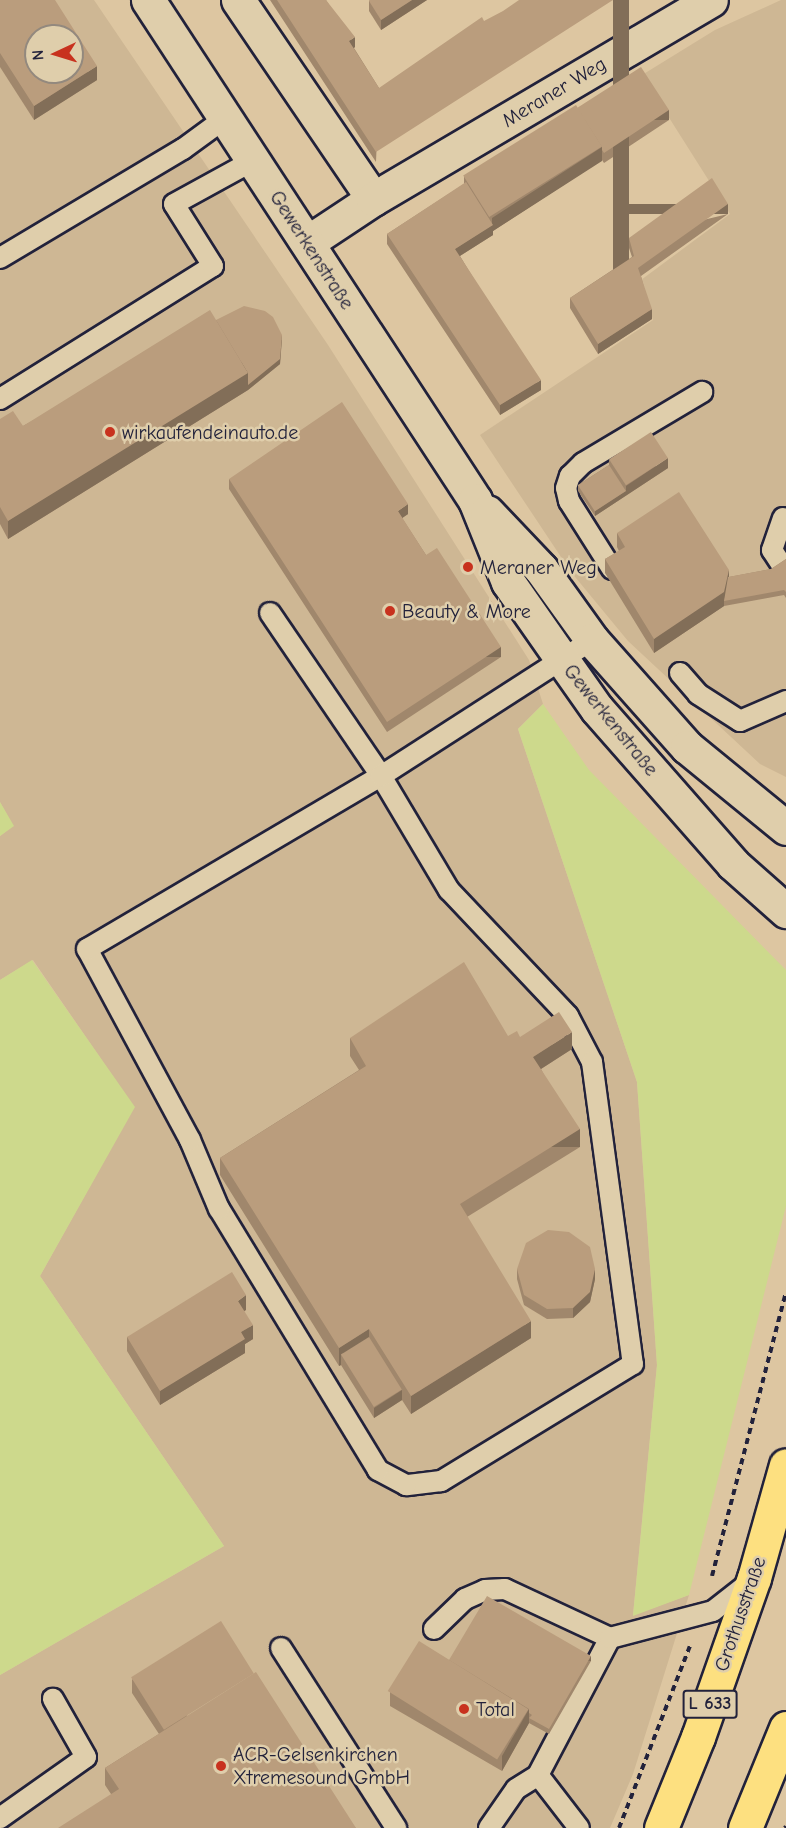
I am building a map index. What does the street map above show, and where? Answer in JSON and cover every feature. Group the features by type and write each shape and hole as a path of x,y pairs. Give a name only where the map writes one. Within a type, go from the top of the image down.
{"main road":[{"name":"Grothusstraße","path":"661,1828 698,1737 754,1578 786,1465"},
{"path":"745,1828 786,1728"}],"street":[{"name":"Gewerkenstraße","path":"148,0 475,500 508,582 561,658 597,709 726,856 786,911"},
{"path":"238,0 373,199"},
{"name":"Meraner Weg","path":"308,242 373,199 711,0"},
{"name":"Gewerkenstraße","path":"475,500 541,568 592,640 687,747 779,816"}],"lane":[{"path":"0,258 183,149 224,119"},
{"path":"0,399 213,266 174,204 254,160"},
{"path":"612,569 569,501 566,488 570,476 583,463 702,392"},
{"path":"783,518 772,550 783,567"},
{"path":"270,613 381,776 449,890 567,1016 592,1062 633,1364 441,1481 406,1485 378,1470 219,1209 190,1140 87,949 381,776 592,640"},
{"path":"680,673 698,693 740,721 786,700"},
{"path":"434,1629 465,1599 485,1590 505,1589 610,1638 713,1611 754,1578"},
{"path":"489,1828 516,1789 538,1775 610,1638"},
{"path":"281,1648 396,1828"},
{"path":"0,1818 86,1757 52,1699"},
{"path":"538,1775 579,1828"}],"path":[{"path":"619,1828 703,1613 786,1292"}],"shaded area":[{"path":"0,0 94,0 328,345 529,660 543,704 518,729 637,1082 657,1365 633,1615 689,1595 633,1774 610,1828 0,1828 0,1675 224,1546 40,1276 134,1107 33,960 0,980 0,836 13,826 0,802"},
{"path":"781,0 786,0 786,777 760,764 628,641 571,572 480,435 653,320 641,280 730,214 642,75 715,30"}],"green space":[{"path":"543,704 589,770 786,970 786,1206 689,1595 633,1616 657,1365 637,1082 518,729"},
{"path":"0,802 14,826 0,836"},
{"path":"32,960 135,1107 40,1276 224,1546 0,1675 0,980"}],"building":[{"path":"0,0 55,0 70,24 24,24 24,84 69,84 34,106 0,53"},
{"path":"277,0 326,0 355,37 349,41 379,88 482,17 484,21 519,0 613,0 376,152"},
{"path":"370,0 412,0 381,20"},
{"path":"84,46 97,66 84,74"},
{"path":"641,67 669,110 604,153 577,108"},
{"path":"576,105 602,147 489,217 463,175"},
{"path":"712,178 728,204 638,268 652,309 598,344 570,298 634,256 629,238"},
{"path":"466,182 493,225 455,249 541,380 500,405 387,234"},
{"path":"244,306 265,311 273,317 282,335 280,359 248,385 248,373 216,320"},
{"name":"wirkaufendeinauto.de","path":"210,310 248,373 8,521 0,507 0,419 13,411 23,426"},
{"name":"Beauty & More","path":"342,402 408,504 398,511 426,555 437,548 501,647 387,722 229,479"},
{"path":"651,432 668,458 626,485 609,459"},
{"path":"609,465 626,491 595,511 578,485"},
{"path":"679,492 729,570 724,592 654,639 605,559 625,547 617,533"},
{"path":"786,559 786,592 784,590 724,601 728,577 771,569"},
{"path":"464,962 508,1036 517,1031 520,1037 559,1012 572,1032 533,1057 580,1129 460,1204 531,1321 411,1396 369,1329 339,1348 220,1158 366,1066 350,1038"},
{"path":"548,1230 569,1232 590,1247 595,1269 590,1292 573,1308 547,1309 524,1295 517,1269 526,1243"},
{"path":"232,1272 246,1295 238,1301 253,1325 241,1332 245,1339 160,1391 127,1337"},
{"path":"369,1337 402,1390 374,1407 341,1354"},
{"path":"487,1596 591,1656 549,1729 529,1718 532,1715 529,1709 449,1660"},
{"path":"221,1621 254,1674 164,1730 131,1677"},
{"path":"419,1641 528,1709 497,1759 388,1691"},
{"name":"ACR-Gelsenkirchen Xtremesound GmbH","path":"256,1672 356,1828 58,1828 119,1789 105,1768"}],"place":[{"name":"wirkaufendeinauto.de","path":"110,432"},
{"name":"Meraner Weg","path":"468,567"},
{"name":"Beauty & More","path":"390,611"},
{"name":"Total","path":"464,1709"},
{"name":"ACR-Gelsenkirchen Xtremesound GmbH","path":"221,1766"}]}
